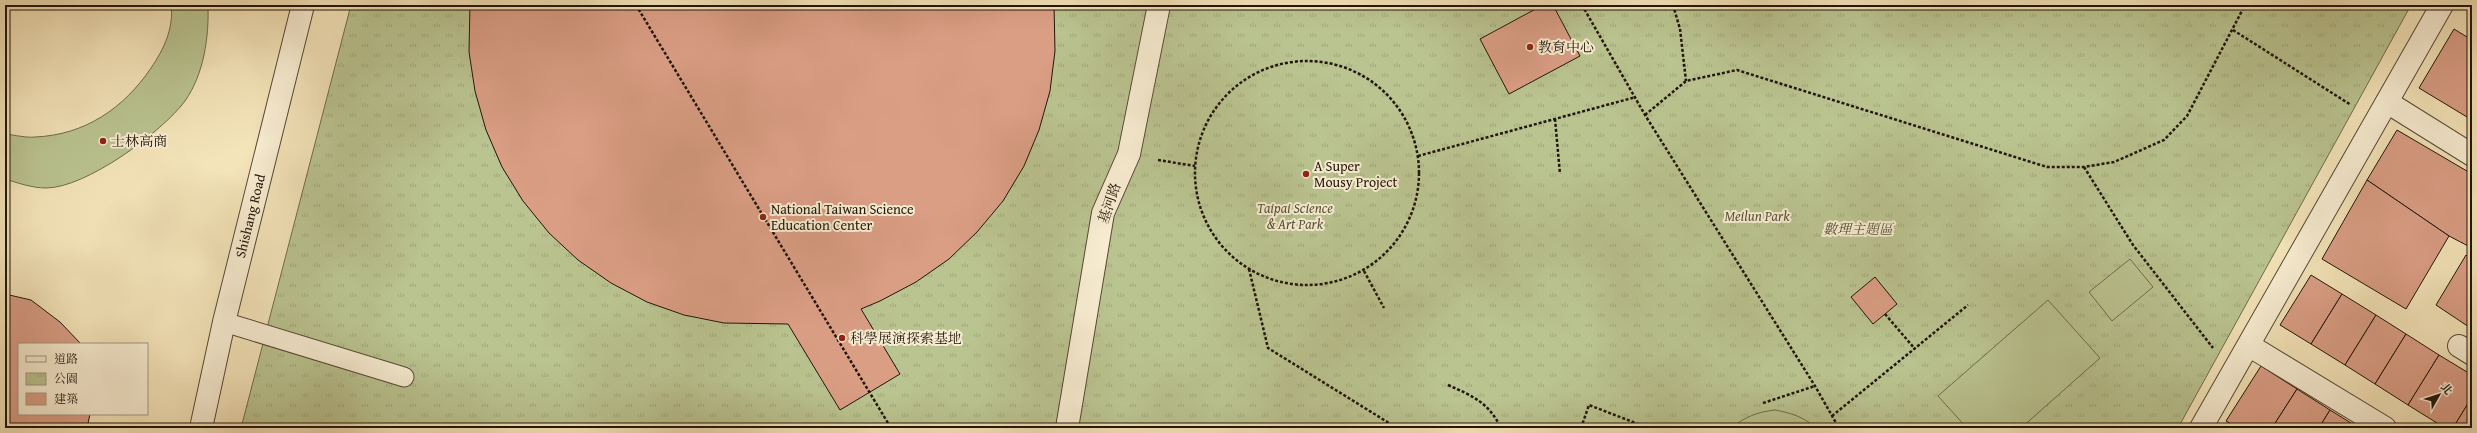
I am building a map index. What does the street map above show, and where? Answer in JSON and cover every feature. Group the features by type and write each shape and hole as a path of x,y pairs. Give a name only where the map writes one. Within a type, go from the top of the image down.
{"street":[{"name":"Shishang Road","path":"201,428 224,322 303,5"},
{"name":"基河路","path":"1067,428 1103,213 1129,154 1159,5"},
{"path":"2201,428 2250,346 2375,121 2442,5"},
{"path":"2387,102 2472,155"},
{"path":"2250,346 2385,428"}],"lane":[{"path":"224,322 404,377"}],"path":[{"path":"636,5 891,428"},
{"path":"1499,9 1507,5"},
{"path":"1582,5 1645,115 1815,386 1839,428"},
{"path":"1674,5 1680,29 1686,81"},
{"path":"1645,115 1686,81 1737,70 2047,167 2084,167 2114,162 2164,140 2187,116 2246,5"},
{"path":"2233,30 2375,121"},
{"path":"1304,61 1326,63 1349,69 1369,80 1387,94 1402,113 1412,133 1418,156 1420,178 1417,200 1409,222 1398,241 1383,258 1364,271 1342,281 1319,285 1300,285 1270,280 1249,269 1230,254 1214,235 1203,214 1196,191 1195,166 1199,142 1208,120 1222,100 1239,84 1259,72 1280,64 1304,61"},
{"path":"1418,156 1636,97"},
{"path":"1555,119 1560,174"},
{"path":"1129,154 1195,166"},
{"path":"2084,167 2133,245 2233,374"},
{"path":"1249,269 1268,348 1397,428"},
{"path":"1364,271 1384,308"},
{"path":"1832,416 1968,305"},
{"path":"1885,314 1915,348"},
{"path":"1448,385 1472,395 1492,410 1501,428"},
{"path":"1763,403 1815,386"},
{"path":"1581,428 1589,405 1638,424 1641,428"}],"green space":[{"path":"171,5 208,5 208,30 201,67 197,79 185,101 174,114 159,128 122,156 101,169 63,186 41,188 20,184 5,179 5,134 32,137 53,135 70,131 87,125 102,117 129,95 151,68 164,46 171,22"},
{"name":"Taipai Science & Art Park","path":"351,5 2411,5 2178,428 241,428"},
{"path":"2130,259 2153,287 2112,321 2089,292"},
{"path":"2048,300 2100,358 2021,428 1967,428 1938,396"},
{"path":"1775,410 1797,416 1816,428 1731,428 1752,416 1762,412"}],"building":[{"name":"National Taiwan Science Education Center","path":"470,5 1054,5 1055,51 1050,91 1039,130 1024,166 1003,201 977,232 949,259 916,282 861,309 900,374 840,410 788,324 724,323 684,315 647,302 611,283 578,260 549,233 523,201 502,167 486,130 475,91 469,52"},
{"name":"教育中心","path":"1543,5 1553,5 1580,56 1509,94 1480,39"},
{"path":"2454,29 2472,40 2472,120 2419,88"},
{"path":"2397,130 2472,174 2472,248 2449,236 2367,180"},
{"path":"2367,180 2449,236 2406,309 2322,259"},
{"path":"2466,255 2472,260 2472,329 2436,305"},
{"path":"2311,275 2342,294 2311,344 2280,325"},
{"path":"1875,277 1897,304 1873,324 1851,297"},
{"path":"5,294 31,300 60,322 80,343 18,343 18,415 90,415 87,428 5,428"},
{"path":"2342,294 2376,315 2345,365 2311,344"},
{"path":"2376,315 2406,334 2375,384 2345,365"},
{"path":"2406,334 2439,355 2408,405 2375,384"},
{"path":"2439,355 2472,375 2472,397 2453,428 2445,428 2408,405"},
{"path":"2261,366 2297,389 2272,428 2238,428 2226,421"},
{"path":"2297,389 2330,410 2319,428 2272,428"},
{"path":"2472,397 2472,428 2453,428"},
{"path":"2330,410 2359,428 2319,428"}],"place":[{"name":"教育中心","path":"1530,47"},
{"name":"士林高商","path":"103,141"},
{"name":"A Super Mousy Project","path":"1306,174"},
{"name":"National Taiwan Science Education Center","path":"763,217"},
{"name":"科學展演探索基地","path":"842,338"}],"park label":[{"name":"Meilun Park","path":"1757,216"},
{"name":"數理主題區","path":"1858,229"}]}
